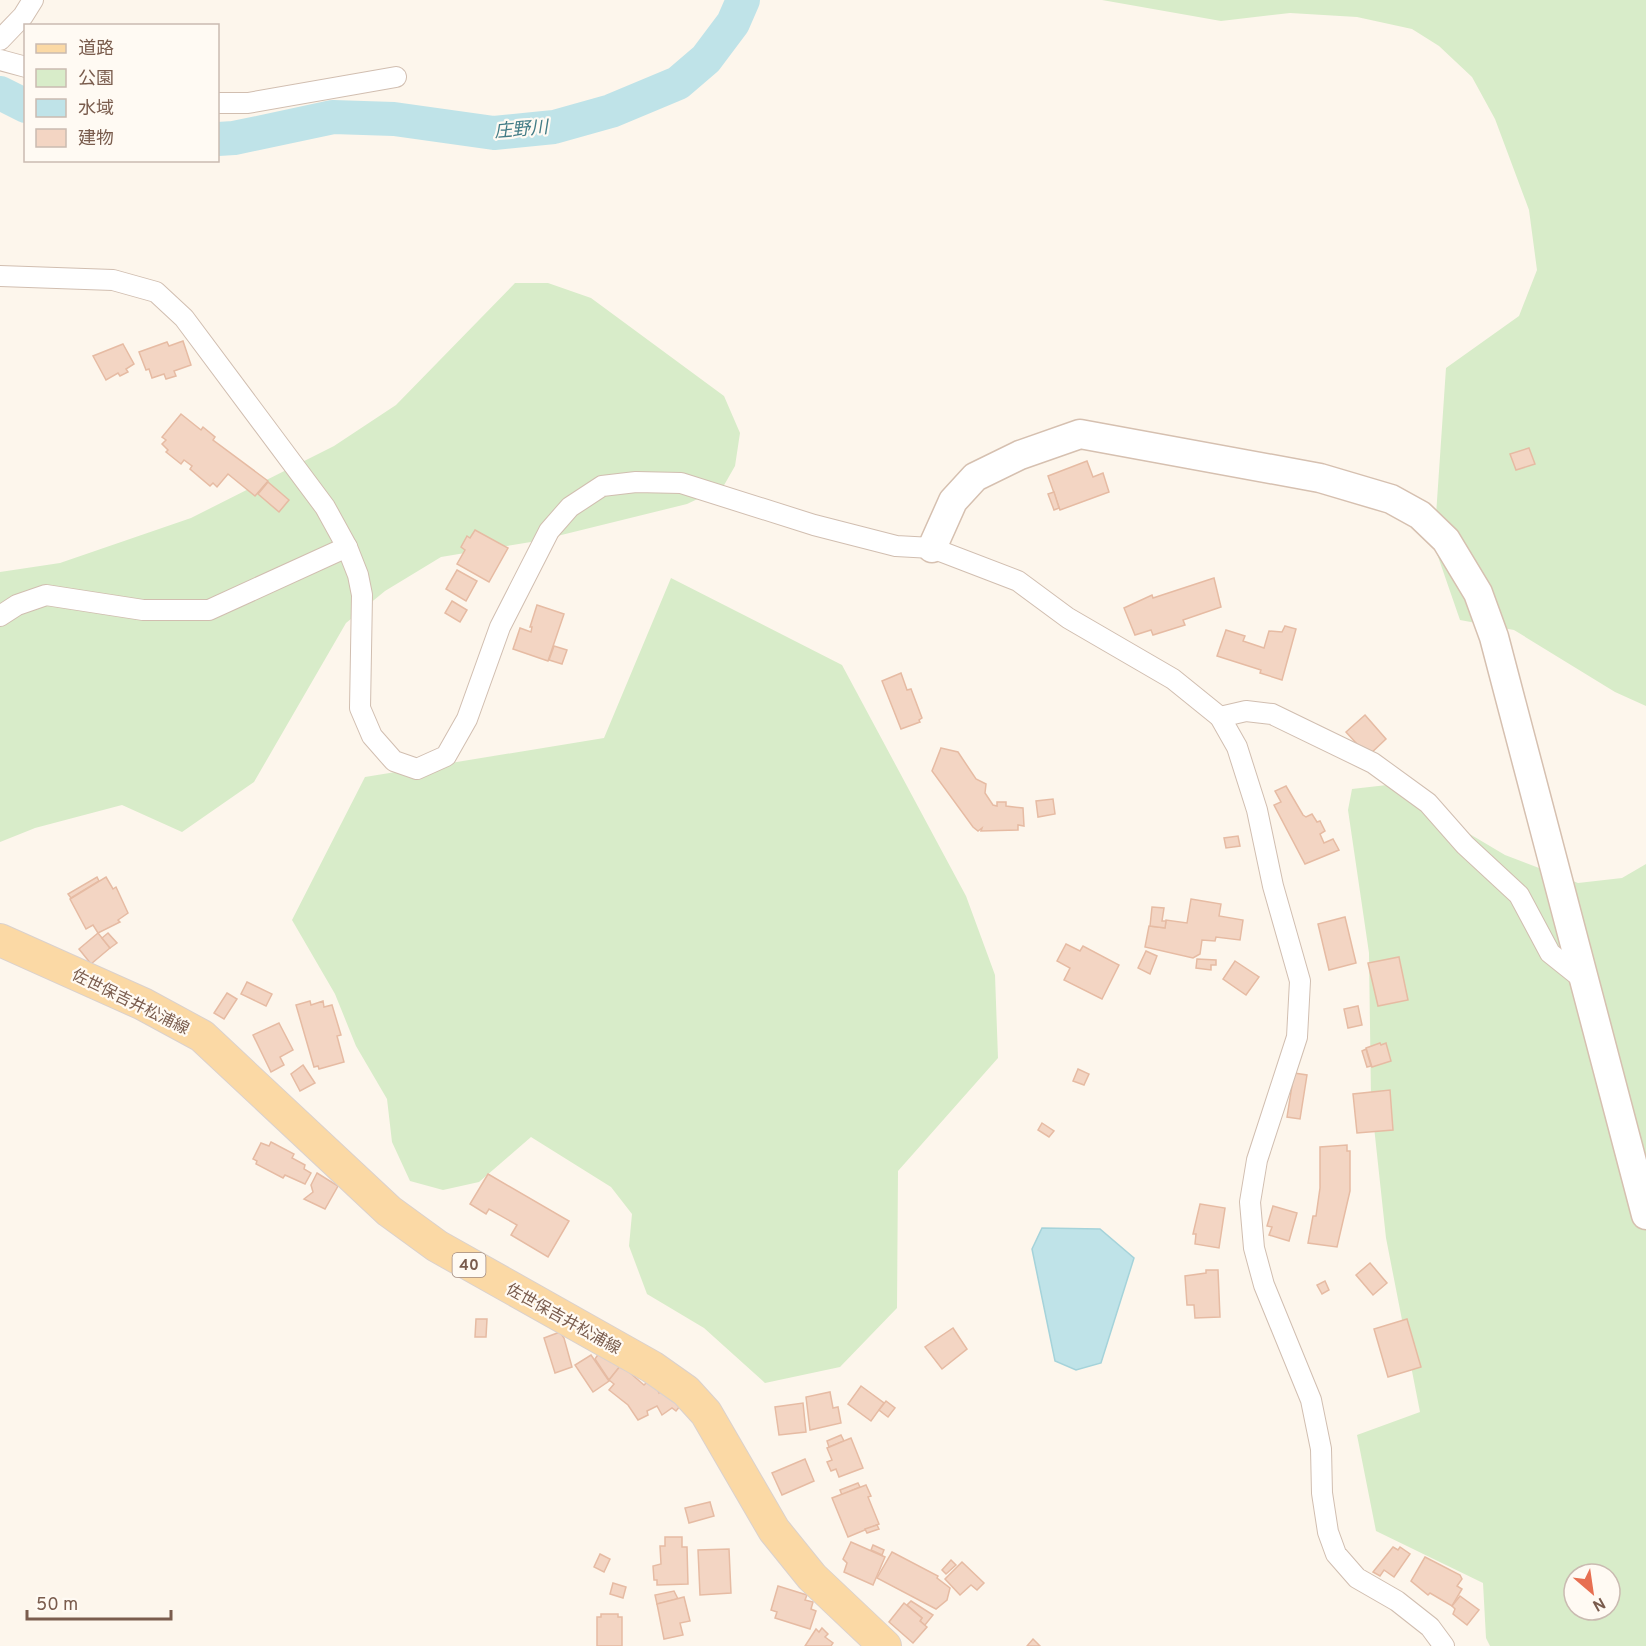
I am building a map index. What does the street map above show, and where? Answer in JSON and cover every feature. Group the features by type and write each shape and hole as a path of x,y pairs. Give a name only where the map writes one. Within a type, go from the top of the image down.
{"main road":[{"name":"佐世保吉井松浦線","path":"0,940 144,1004 202,1036 389,1211 436,1246 652,1368 686,1391 706,1413 781,1538 812,1577 885,1646"}],"street":[{"path":"0,40 23,16 33,0"},
{"path":"0,60 24,66"},
{"path":"219,103 248,103 396,77"},
{"path":"0,276 113,280 156,292 184,318 325,507 346,547 358,575 362,595 360,708 372,736 394,761 417,769 446,756 467,719 500,627 549,531 570,507 602,486 636,482 681,483 824,528 896,546 932,548 1018,580 1068,618 1173,679 1220,717 1237,747 1257,810 1273,886 1300,981 1297,1037 1257,1160 1250,1202 1254,1248 1264,1285 1311,1400 1321,1449 1322,1493 1328,1532 1336,1554 1357,1578 1397,1601 1430,1627 1444,1646"},
{"path":"932,548 953,501 975,477 1020,455 1080,434 1320,478 1391,500 1420,515 1446,540 1459,558 1478,593 1486,615 1646,1215"},
{"path":"0,616 17,605 46,595 143,610 209,610 346,547"},
{"path":"1220,717 1246,711 1272,714 1383,770 1428,803 1465,845 1519,895 1550,952 1585,981"}],"green space":[{"path":"1102,0 1646,0 1646,706 1615,692 1514,630 1460,620 1434,545 1446,368 1519,316 1537,270 1529,210 1495,119 1472,77 1439,46 1412,29 1357,17 1290,13 1221,21"},
{"path":"515,283 548,283 591,298 724,396 740,433 735,466 723,487 687,504 537,541 441,557 385,591 346,623 254,782 182,832 122,805 35,828 0,842 0,572 60,563 191,518 334,446 396,405"},
{"path":"671,578 842,665 966,896 995,975 998,1058 898,1171 897,1308 840,1367 765,1383 704,1328 647,1294 629,1246 632,1214 611,1187 531,1137 479,1182 443,1190 410,1181 392,1142 387,1099 356,1046 335,994 292,920 365,777 604,738"},
{"path":"1387,785 1505,855 1578,883 1622,878 1646,864 1646,1646 1490,1646 1486,1638 1483,1583 1376,1531 1357,1435 1420,1412 1386,1238 1371,1099 1369,953 1348,810 1352,789"}],"water":[{"path":"1042,1228 1100,1229 1134,1258 1101,1363 1076,1370 1055,1361 1032,1249"}],"building":[{"path":"183,341 191,365 174,371 176,376 166,379 164,374 152,378 139,352 167,342 169,346"},
{"path":"123,344 134,364 126,369 128,372 120,376 118,373 106,380 93,356"},
{"path":"181,414 201,430 203,427 215,437 213,440 268,481 255,496 228,474 217,487 213,483 210,486 190,469 192,466 184,460 181,464 166,452 168,450 162,444 166,440 162,437"},
{"path":"1529,448 1535,464 1516,470 1510,454"},
{"path":"1087,461 1093,477 1103,473 1109,492 1060,510 1048,476"},
{"path":"268,482 289,500 279,512 258,494"},
{"path":"1054,492 1059,508 1054,510 1048,494"},
{"path":"475,530 508,548 489,582 457,564 465,550 461,547 467,536 470,538"},
{"path":"457,570 477,581 466,601 446,589"},
{"path":"1214,578 1221,607 1183,620 1185,625 1153,635 1151,630 1135,635 1124,608 1152,595 1153,598"},
{"path":"452,601 467,610 460,622 445,613"},
{"path":"537,605 564,614 548,661 513,649 520,628 531,632 532,627 530,627"},
{"path":"1285,626 1296,629 1282,680 1260,673 1261,670 1217,656 1226,630 1245,636 1243,641 1264,648 1269,631 1282,632"},
{"path":"554,646 567,650 562,664 549,660"},
{"path":"901,673 907,690 911,689 922,718 920,722 901,729 882,681"},
{"path":"1365,715 1386,739 1368,756 1346,732"},
{"path":"941,748 958,752 976,779 986,784 985,793 993,805 997,806 997,802 1006,802 1006,806 1023,808 1024,826 1018,825 1018,830 981,831 982,828 978,831 973,827 932,771"},
{"path":"1286,786 1303,815 1306,817 1312,814 1317,822 1320,821 1325,831 1320,834 1324,843 1333,839 1339,850 1305,864 1274,805 1281,802 1275,791"},
{"path":"1053,799 1055,814 1038,817 1036,801"},
{"path":"1238,836 1240,846 1226,848 1224,838"},
{"path":"97,877 99,881 71,898 68,894"},
{"path":"106,877 113,889 116,887 128,913 118,920 120,922 98,933 93,925 86,929 70,899"},
{"path":"1191,899 1221,904 1219,916 1243,920 1240,940 1216,937 1215,941 1202,940 1200,954 1193,958 1145,947 1149,926 1165,928 1166,920 1187,923"},
{"path":"1152,907 1164,908 1162,921 1166,921 1165,928 1150,926"},
{"path":"1345,917 1356,963 1329,970 1318,924"},
{"path":"98,933 110,948 91,964 79,949"},
{"path":"108,933 117,943 110,948 102,938"},
{"path":"1066,944 1080,951 1083,946 1119,965 1102,999 1064,980 1070,968 1057,961"},
{"path":"1146,951 1157,956 1150,974 1138,968"},
{"path":"1399,957 1408,1000 1378,1006 1368,963"},
{"path":"1197,959 1216,960 1216,965 1211,965 1211,970 1196,968"},
{"path":"1235,961 1259,977 1246,995 1223,979"},
{"path":"247,982 272,994 266,1006 241,994"},
{"path":"227,993 237,999 224,1019 214,1013"},
{"path":"310,1001 311,1005 323,1001 324,1007 332,1005 341,1035 337,1036 344,1062 319,1069 318,1066 314,1067 296,1005"},
{"path":"1358,1006 1362,1025 1348,1028 1344,1009"},
{"path":"279,1023 293,1050 280,1057 284,1065 271,1072 253,1035"},
{"path":"1380,1043 1381,1045 1386,1043 1391,1061 1372,1067 1366,1048"},
{"path":"1366,1049 1371,1066 1367,1067 1362,1051"},
{"path":"303,1065 315,1083 300,1091 291,1074"},
{"path":"1078,1069 1089,1074 1084,1085 1073,1081"},
{"path":"1294,1073 1307,1075 1300,1119 1287,1117"},
{"path":"1390,1090 1393,1130 1357,1133 1353,1094"},
{"path":"1042,1123 1054,1131 1049,1137 1038,1130"},
{"path":"271,1142 294,1154 292,1158 305,1165 304,1169 311,1173 305,1184 285,1175 283,1178 256,1164 257,1161 253,1159 261,1143 269,1146"},
{"path":"1347,1145 1347,1151 1350,1151 1350,1191 1337,1247 1308,1243 1313,1216 1316,1216 1320,1188 1320,1147"},
{"path":"317,1173 338,1186 325,1209 304,1199 313,1192 311,1185"},
{"path":"488,1174 569,1221 548,1257 511,1235 517,1225 489,1209 486,1214 470,1204"},
{"path":"1200,1204 1225,1208 1219,1248 1195,1244 1196,1234 1193,1234"},
{"path":"1273,1206 1297,1213 1289,1241 1269,1235 1272,1227 1267,1226"},
{"path":"1370,1263 1387,1283 1373,1295 1356,1275"},
{"path":"1206,1270 1218,1270 1220,1317 1195,1318 1194,1305 1187,1305 1185,1276 1206,1273"},
{"path":"1325,1281 1329,1290 1322,1294 1317,1285"},
{"path":"476,1319 487,1319 486,1337 475,1337"},
{"path":"1407,1319 1421,1367 1388,1377 1374,1329"},
{"path":"953,1328 967,1349 942,1369 925,1347"},
{"path":"560,1332 564,1338 572,1367 555,1373 544,1338"},
{"path":"599,1353 621,1365 609,1380 595,1359"},
{"path":"591,1355 609,1381 593,1392 575,1365"},
{"path":"621,1365 644,1385 646,1383 655,1385 659,1393 661,1391 667,1397 669,1395 680,1406 676,1411 672,1408 662,1415 657,1406 647,1411 648,1415 638,1420 628,1405 609,1390 614,1384 609,1380"},
{"path":"861,1386 884,1403 871,1421 848,1404"},
{"path":"830,1392 833,1408 838,1407 841,1423 810,1430 806,1397"},
{"path":"886,1401 895,1408 888,1417 879,1410"},
{"path":"803,1403 806,1432 779,1435 775,1407"},
{"path":"841,1435 844,1441 829,1447 827,1441"},
{"path":"851,1438 863,1468 839,1477 836,1469 831,1471 827,1462 832,1460 827,1448"},
{"path":"805,1459 814,1481 782,1495 772,1473"},
{"path":"858,1483 860,1487 842,1495 840,1490"},
{"path":"866,1485 871,1496 868,1497 879,1524 848,1537 832,1498"},
{"path":"710,1502 714,1516 689,1523 685,1508"},
{"path":"877,1525 879,1529 867,1533 865,1529"},
{"path":"665,1537 682,1537 682,1547 687,1547 688,1584 657,1585 657,1580 654,1580 653,1566 661,1564 660,1546 665,1546"},
{"path":"851,1542 885,1557 873,1585 844,1572 847,1563 843,1559"},
{"path":"873,1545 884,1550 882,1555 871,1550"},
{"path":"1393,1547 1398,1550 1400,1547 1410,1554 1394,1577 1384,1570 1380,1576 1373,1572"},
{"path":"729,1549 731,1593 700,1595 698,1550"},
{"path":"892,1552 938,1576 937,1578 950,1588 947,1600 936,1609 877,1578"},
{"path":"600,1554 610,1559 604,1572 594,1567"},
{"path":"1425,1557 1460,1575 1462,1579 1457,1586 1462,1589 1452,1606 1430,1593 1428,1595 1411,1581"},
{"path":"951,1560 956,1565 946,1574 942,1570"},
{"path":"962,1562 984,1583 977,1590 971,1585 960,1595 945,1579"},
{"path":"613,1583 626,1587 623,1598 610,1594"},
{"path":"778,1586 807,1595 805,1600 813,1602 811,1609 816,1611 810,1629 775,1618 777,1612 771,1610"},
{"path":"674,1591 678,1599 657,1604 655,1595"},
{"path":"1460,1596 1479,1610 1467,1625 1453,1614 1455,1609 1452,1606"},
{"path":"684,1597 690,1621 680,1623 683,1635 664,1639 657,1604"},
{"path":"911,1601 933,1615 925,1625 920,1621 922,1618 907,1605"},
{"path":"904,1603 922,1618 920,1621 927,1627 913,1643 889,1622"},
{"path":"601,1614 618,1614 618,1617 622,1617 622,1646 597,1646 597,1617 601,1617"},
{"path":"822,1628 828,1634 825,1637 833,1643 831,1646 805,1646 816,1629 819,1632"},
{"path":"1033,1639 1040,1646 1027,1646"}],"waterway":[{"name":"庄野川","path":"219,139 234,138 333,117 394,119 494,133 554,127 611,111 678,83 706,59 733,23 743,0"},
{"name":"庄野川","path":"0,93 24,105"}]}
